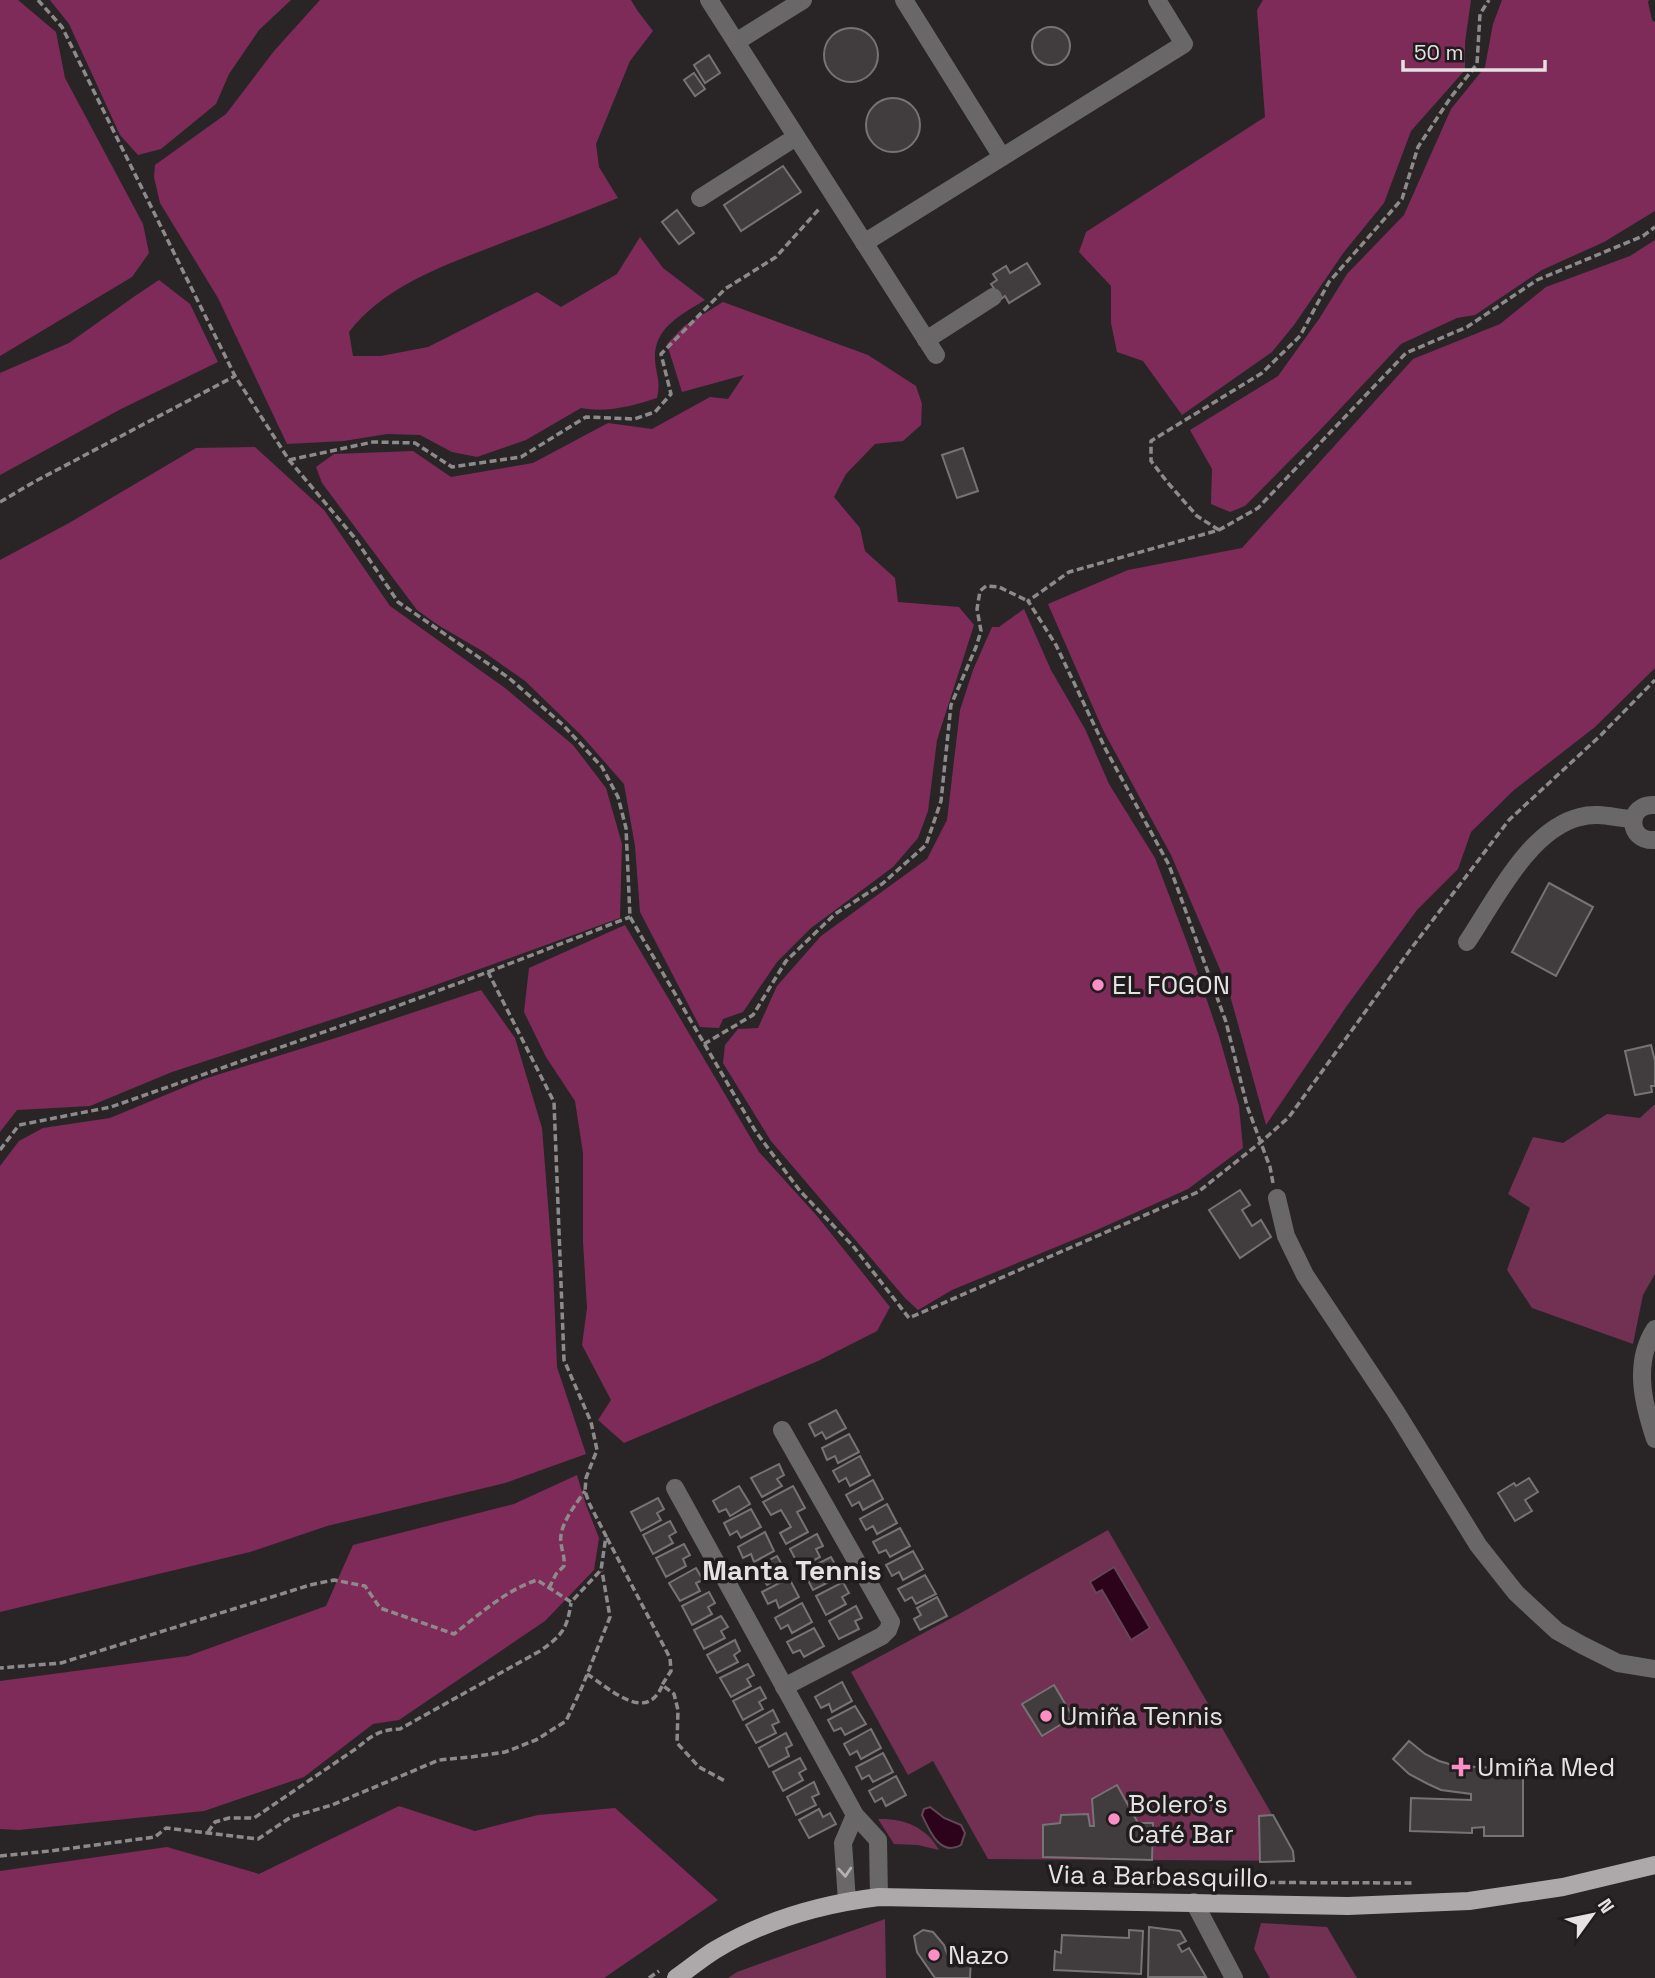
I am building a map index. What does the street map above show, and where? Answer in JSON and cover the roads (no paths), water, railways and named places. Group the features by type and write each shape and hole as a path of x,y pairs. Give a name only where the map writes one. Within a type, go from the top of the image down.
{"main road":[{"name":"Via a Barbasquillo","path":"676,1978 713,1951 751,1931 785,1918 847,1901 879,1897 1348,1906 1469,1901 1563,1887 1655,1865"}],"street":[{"path":"709,0 931,348 993,297"},
{"path":"736,42 803,0"},
{"path":"904,0 1002,157"},
{"path":"864,243 1184,44 1157,0"},
{"path":"699,198 796,137"},
{"path":"1655,805 1639,809 1633,819 1638,835 1655,841"},
{"path":"1467,942 1517,865 1538,842 1560,825 1579,817 1598,814 1633,819"},
{"path":"1277,1198 1286,1237 1305,1275 1396,1412 1478,1545 1516,1593 1557,1631 1582,1645 1618,1663 1655,1669"},
{"path":"1655,1329 1647,1341 1641,1370 1644,1406 1655,1439"},
{"path":"782,1430 891,1622 882,1636 784,1686"},
{"path":"675,1488 855,1815 878,1840 879,1897"},
{"path":"847,1901 843,1843 855,1815"},
{"path":"1194,1902 1234,1978"}],"place":[{"name":"EL FOGON","path":"1098,985"},
{"name":"Umiña Tennis","path":"1046,1716"},
{"name":"Umiña Med","path":"1461,1767"},
{"name":"Bolero’s Café Bar","path":"1114,1819"},
{"name":"Nazo","path":"934,1955"}],"district":[{"name":"Manta Tennis","path":"792,1570"}]}
